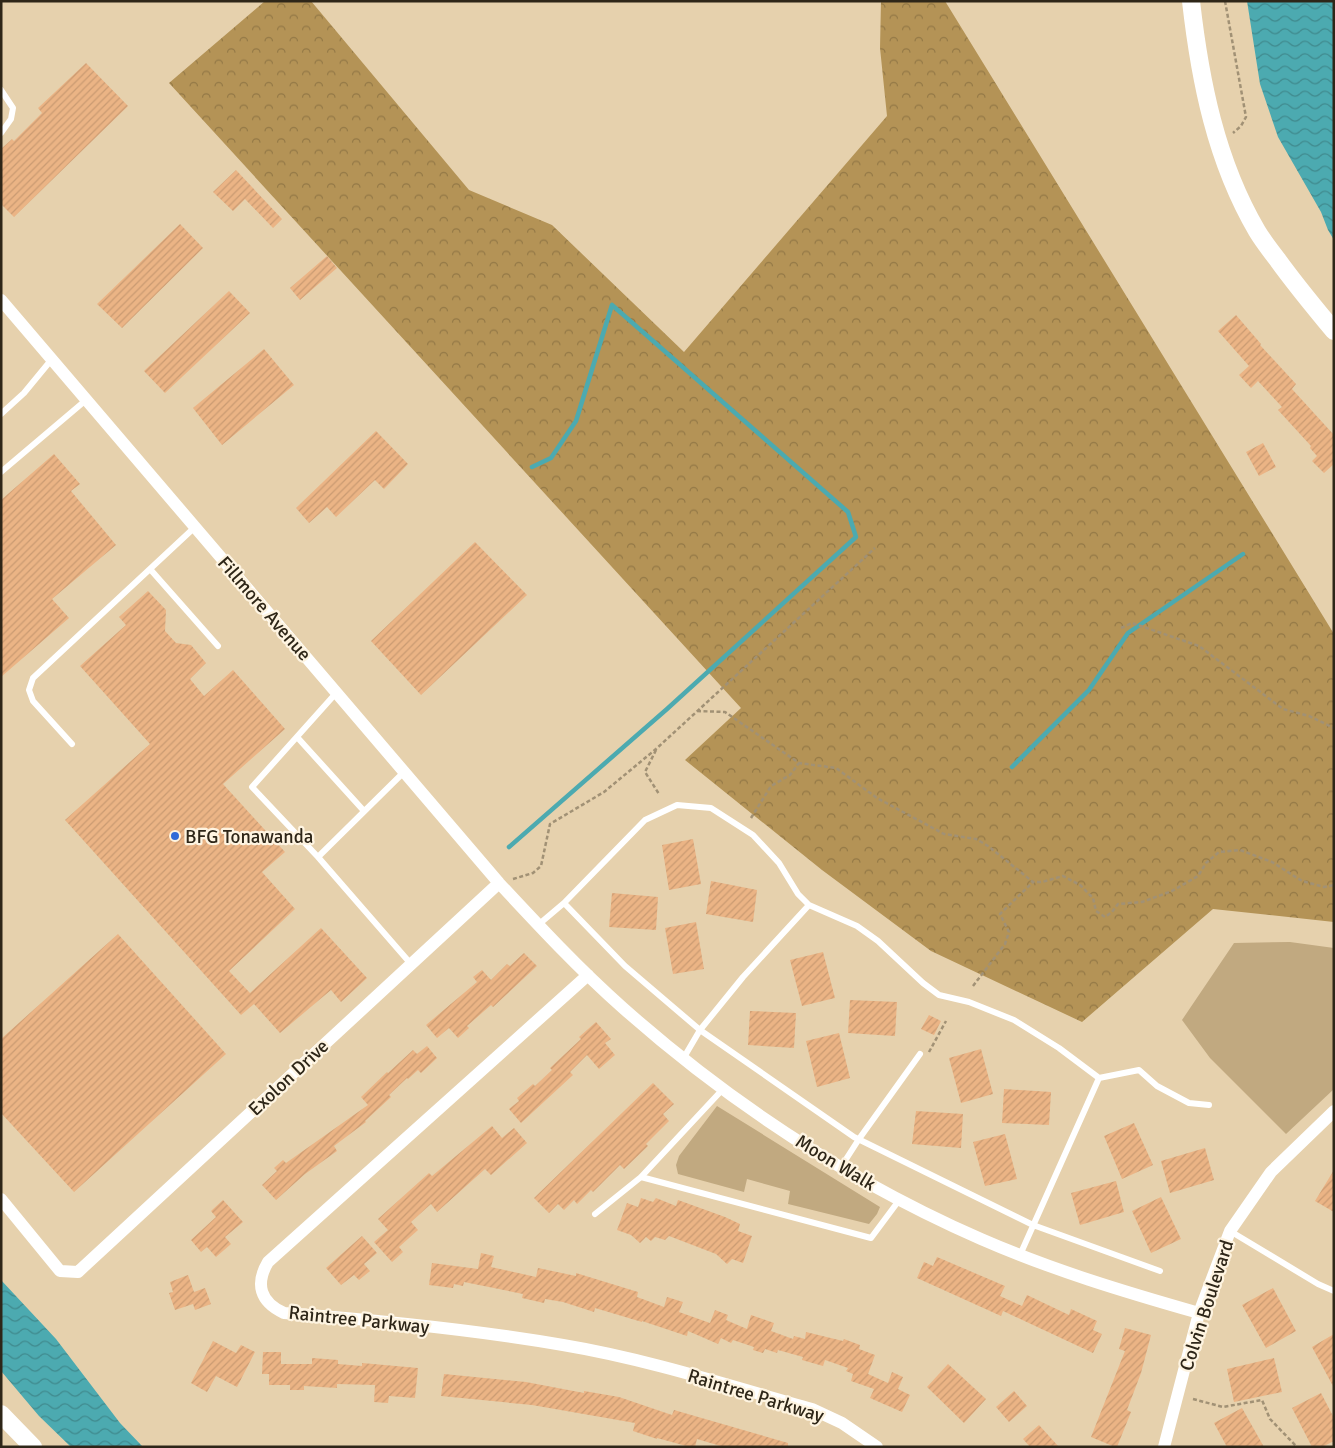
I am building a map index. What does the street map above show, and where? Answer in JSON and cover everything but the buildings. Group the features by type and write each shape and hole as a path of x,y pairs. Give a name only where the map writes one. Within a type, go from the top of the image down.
{"street":[{"path":"1191,1 1209,106 1218,144 1241,202 1258,233 1298,288 1334,331"},
{"name":"Fillmore Avenue","path":"1,300 529,916"},
{"name":"Exolon Drive","path":"1,1199 60,1271 78,1272 499,883"},
{"name":"Moon Walk","path":"529,916 588,976 684,1059 775,1126 841,1167 942,1221 1020,1255 1107,1286 1199,1313"},
{"name":"Raintree Parkway","path":"588,976 268,1262 262,1272 260,1282 266,1301 284,1313 396,1321 563,1345 611,1354 812,1409 842,1423 864,1436 877,1447"},
{"name":"Colvin Boulevard","path":"1164,1447 1199,1313 1230,1231 1271,1172 1334,1111"},
{"path":"1,1414 33,1447"}],"lane":[{"path":"1,90 13,108 11,120 1,133"},
{"path":"1,414 24,393 52,359"},
{"path":"1,472 86,400"},
{"path":"72,744 33,701 29,690 33,678 196,527"},
{"path":"150,569 218,646"},
{"path":"337,692 252,787 318,857 411,964"},
{"path":"297,737 364,811"},
{"path":"318,857 404,771"},
{"path":"538,925 564,902 645,820 677,804 711,808 753,835 779,863 798,894 809,904 857,926 878,941 916,977 939,995 969,1002 1014,1020 1059,1048 1099,1078 1139,1070 1157,1086 1189,1103 1210,1105"},
{"path":"564,902 624,966 700,1030 859,1139 1033,1225 1160,1271"},
{"path":"684,1059 700,1030 743,977 809,904"},
{"path":"841,1167 920,1054"},
{"path":"1020,1255 1099,1078"},
{"path":"595,1214 641,1177 724,1089"},
{"path":"641,1177 871,1238 900,1199"},
{"path":"1230,1231 1318,1284 1334,1290"}],"path":[{"path":"1225,1 1246,117 1241,126 1228,137"},
{"path":"499,883 533,873 541,866 550,824 604,792 656,749 875,548"},
{"path":"1121,628 1132,623 1199,646 1283,709 1309,716 1334,728"},
{"path":"697,711 725,712 799,763 836,768 877,798 944,834 976,839 988,846 1033,882 1042,882 1062,876 1080,885 1093,898 1096,911 1105,917 1118,904 1142,902 1172,891 1198,876 1206,863 1219,852 1240,850 1272,862 1302,881 1324,887 1334,885"},
{"path":"656,749 645,772 659,794"},
{"path":"751,818 771,786 790,774 799,763"},
{"path":"973,986 1005,944 1008,932 1000,914 1033,882"},
{"path":"920,1054 930,1052 946,1021"},
{"path":"1194,1399 1223,1407 1262,1400 1270,1419 1297,1447"}],"shaded area":[{"path":"1290,942 1334,948 1334,1089 1286,1134 1210,1058 1182,1020 1234,943"},
{"path":"717,1106 880,1207 877,1214 869,1224 788,1204 790,1191 747,1179 744,1192 678,1174 676,1165 679,1156"}],"green space":[{"path":"265,1 311,1 469,190 552,225 684,352 887,116 880,48 881,1 945,1 1334,634 1334,922 1213,909 1082,1022 931,951 822,870 685,760 741,708 169,83"}],"water":[{"path":"1247,1 1334,1 1334,240 1321,212 1278,137 1260,84"},
{"path":"1,1280 56,1339 120,1423 143,1447 71,1447 39,1416 1,1371"}],"waterway":[{"path":"509,847 667,709 856,537 848,512 612,305 576,421 551,458 532,467"},
{"path":"1012,767 1089,690 1128,633 1243,554"}],"place":[{"name":"BFG Tonawanda","path":"175,836"}]}
